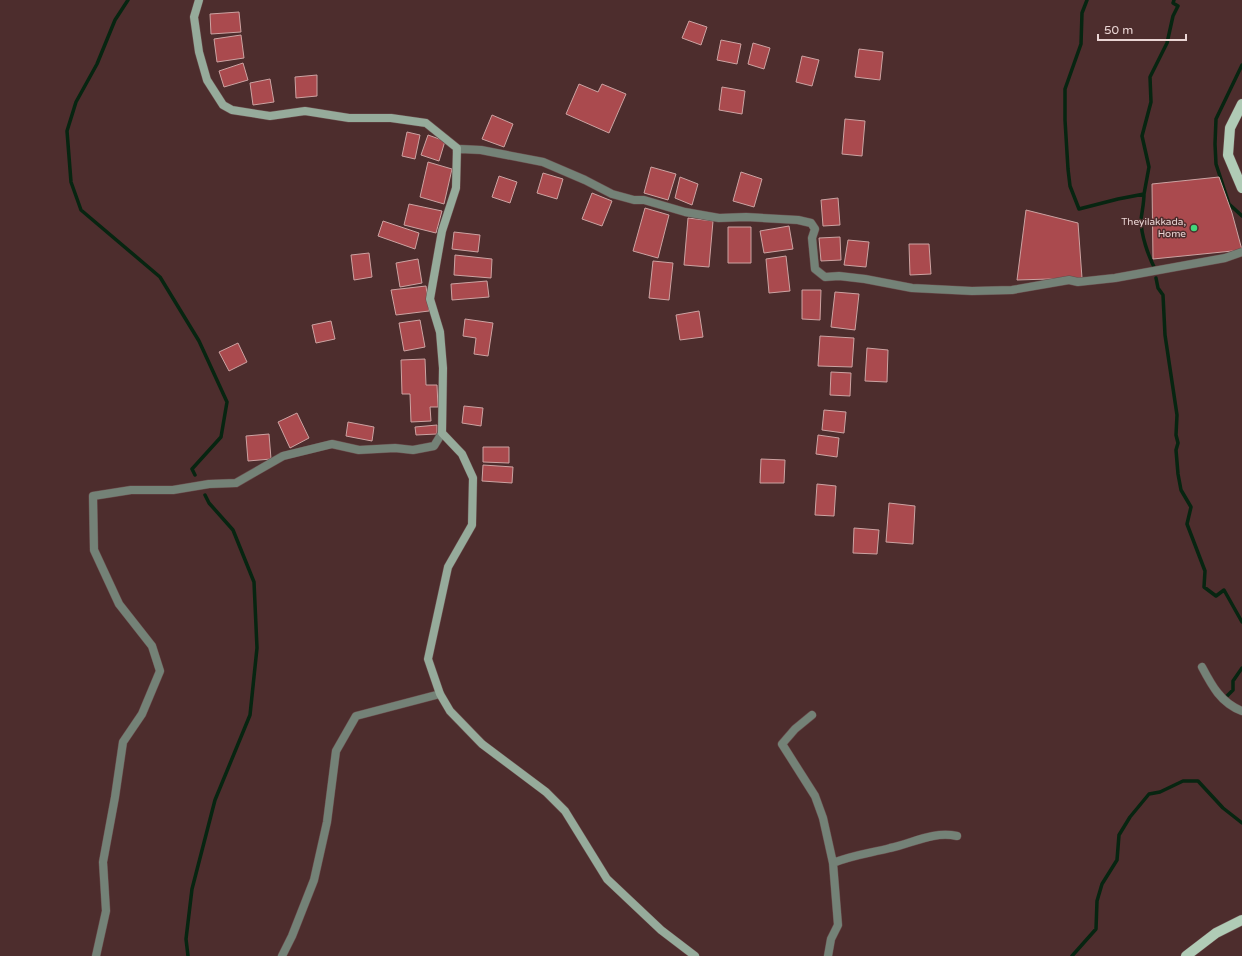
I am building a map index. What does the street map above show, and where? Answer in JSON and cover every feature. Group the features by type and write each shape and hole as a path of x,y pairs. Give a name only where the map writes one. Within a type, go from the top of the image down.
{"main road":[{"path":"199,0 194,18 199,52 207,80 223,105 232,110 270,116 306,111 349,118 391,118 426,122 457,148 456,188 442,231 430,299 440,332 443,368 442,433 462,454 473,478 472,525 448,567 428,659 440,694 450,711 482,744 546,792 565,811 607,879 661,930 694,956"},
{"path":"1242,104 1230,128 1228,155 1242,188"},
{"path":"1186,956 1216,933 1242,920"}],"street":[{"path":"457,151 482,150 543,162 580,177 612,194 634,200 644,200 685,212 719,218 746,217 798,220 811,223 815,229 812,238 815,269 825,277 839,276 865,279 912,288 972,291 1012,290 1069,280 1078,282 1115,278 1226,258 1242,252"},
{"path":"96,956 106,911 103,862 123,742 142,714 160,671 152,646 119,604 94,550 93,496 131,490 173,490 209,484 236,483 283,456 305,450 332,444 359,450 395,448 413,450 434,446 442,433"},
{"path":"1202,667 1214,688 1224,701 1242,711"},
{"path":"282,956 292,936 314,880 326,822 336,751 345,733 356,716 440,694"},
{"path":"812,715 795,729 782,744 815,796 823,818 833,863 838,925 831,939 828,956"},
{"path":"833,863 850,856 864,855 930,836 948,834 957,836"}],"building":[{"path":"239,12 241,32 211,34 210,14"},
{"path":"689,21 707,27 701,45 682,38"},
{"path":"241,35 244,58 217,62 214,39"},
{"path":"721,40 741,44 737,64 717,60"},
{"path":"753,43 770,48 764,69 748,64"},
{"path":"859,49 883,52 880,80 855,77"},
{"path":"802,56 819,60 812,86 796,82"},
{"path":"243,63 248,80 224,87 219,71"},
{"path":"317,75 317,96 296,98 295,77"},
{"path":"270,79 274,102 253,105 250,83"},
{"path":"579,84 598,92 602,84 626,94 609,133 566,114"},
{"path":"722,87 745,91 742,114 719,110"},
{"path":"492,115 513,124 504,147 482,139"},
{"path":"845,119 865,121 862,156 842,154"},
{"path":"407,132 420,135 415,159 402,156"},
{"path":"428,135 445,141 439,161 421,155"},
{"path":"428,162 452,169 444,204 420,197"},
{"path":"651,167 676,174 668,200 644,193"},
{"path":"741,172 762,179 754,207 733,201"},
{"path":"543,173 563,179 557,199 537,193"},
{"path":"499,176 517,182 510,203 492,197"},
{"path":"680,177 698,184 692,205 675,198"},
{"name":"Theyilakkada, Home","path":"1219,177 1232,213 1242,250 1153,259 1152,184"},
{"path":"592,193 612,201 602,226 582,219"},
{"path":"838,198 840,225 823,226 821,200"},
{"path":"409,204 442,211 436,233 404,225"},
{"path":"645,208 669,215 658,258 633,251"},
{"path":"1026,210 1078,223 1082,278 1017,280"},
{"path":"688,218 713,221 709,267 684,265"},
{"path":"383,221 419,233 415,249 378,236"},
{"path":"789,226 793,249 764,253 760,231"},
{"path":"728,227 751,227 751,263 728,263"},
{"path":"454,232 480,235 478,252 452,249"},
{"path":"840,237 841,260 821,261 819,238"},
{"path":"848,240 869,242 866,267 844,265"},
{"path":"909,244 929,244 931,274 910,275"},
{"path":"369,253 372,277 354,280 351,255"},
{"path":"455,255 492,259 491,278 454,275"},
{"path":"786,256 790,291 769,293 766,259"},
{"path":"418,259 422,283 400,287 396,263"},
{"path":"653,261 673,263 669,300 649,298"},
{"path":"487,281 489,297 452,300 451,284"},
{"path":"426,286 429,311 396,315 391,290"},
{"path":"802,290 821,290 820,320 802,319"},
{"path":"835,292 859,294 855,330 831,327"},
{"path":"699,311 703,337 680,340 676,315"},
{"path":"465,319 493,323 488,356 474,354 476,338 463,336"},
{"path":"420,320 425,347 404,351 399,323"},
{"path":"331,321 335,339 316,343 312,325"},
{"path":"820,336 854,338 852,367 818,366"},
{"path":"238,343 247,362 229,371 219,352"},
{"path":"867,348 888,350 887,382 865,381"},
{"path":"425,359 426,385 437,385 438,407 430,407 431,421 411,422 410,394 402,394 401,360"},
{"path":"831,372 851,373 850,396 830,395"},
{"path":"464,406 483,408 481,426 462,423"},
{"path":"824,410 846,412 844,433 822,430"},
{"path":"297,413 309,438 290,448 278,422"},
{"path":"348,422 374,427 372,441 346,436"},
{"path":"437,425 437,434 416,435 415,427"},
{"path":"269,434 271,459 248,461 246,436"},
{"path":"818,435 839,438 837,457 816,454"},
{"path":"483,447 509,447 509,463 483,462"},
{"path":"761,459 785,460 784,483 760,483"},
{"path":"483,465 513,467 512,483 482,481"},
{"path":"817,484 836,486 834,516 815,515"},
{"path":"889,503 915,506 913,544 886,542"},
{"path":"854,528 879,530 877,554 853,553"}],"waterway":[{"path":"128,0 115,20 97,64 76,102 67,131 71,182 81,210 160,277 199,341 227,402 221,437 192,469 195,475"},
{"path":"1087,0 1082,13 1081,44 1065,89 1065,120 1070,186 1079,209 1144,194 1141,220 1142,232 1147,251 1155,269"},
{"path":"1144,194 1149,167 1142,136 1151,102 1150,77 1167,43 1173,16 1178,6 1173,3 1174,0"},
{"path":"1242,65 1216,119 1215,144 1216,164 1229,204 1242,216"},
{"path":"1156,278 1158,288 1163,295 1165,335 1177,415 1176,435 1178,443 1176,450 1178,474 1181,490 1191,507 1187,524 1205,571 1204,587 1216,596 1224,590 1242,622"},
{"path":"188,956 186,939 192,889 215,800 250,715 257,648 254,582 233,530 209,503 205,495"},
{"path":"1225,698 1233,690 1233,681 1242,668"},
{"path":"1072,956 1096,929 1097,901 1102,884 1117,860 1119,835 1130,817 1149,794 1160,792 1183,781 1198,781 1223,808 1242,823"}],"place":[{"name":"Theyilakkada, Home","path":"1194,228"}]}
